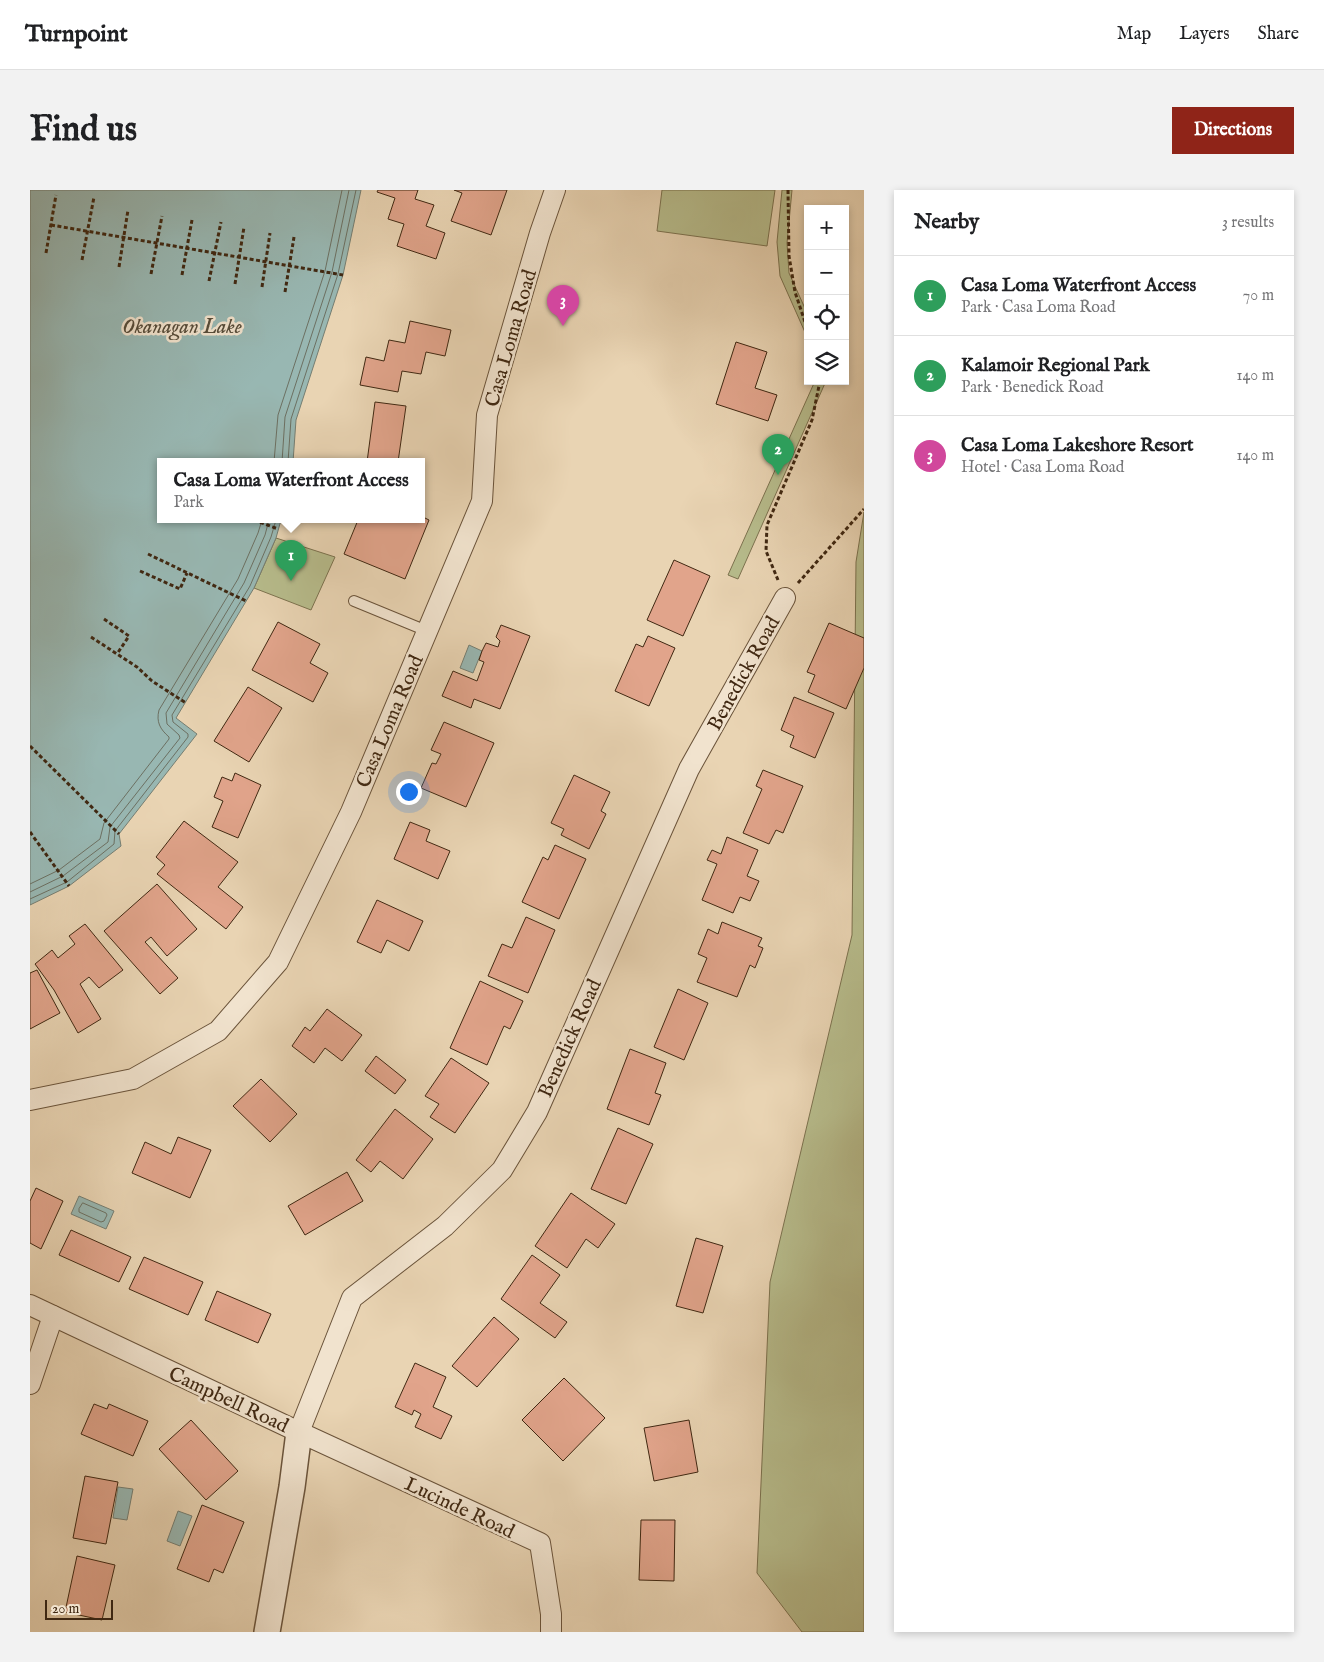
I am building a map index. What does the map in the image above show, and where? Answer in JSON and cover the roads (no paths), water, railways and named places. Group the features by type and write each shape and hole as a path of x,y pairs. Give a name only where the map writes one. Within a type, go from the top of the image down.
{"street":[{"name":"Casa Loma Road","path":"30,1100 133,1080 218,1031 278,962 351,812 482,501 487,415 540,233 555,190"},
{"name":"Benedick Road","path":"299,1432 352,1298 445,1226 502,1170 537,1112 689,769 785,598"},
{"name":"Campbell Road","path":"30,1305 299,1432 292,1487 267,1632"},
{"path":"30,1384 53,1316"},
{"name":"Lucinde Road","path":"299,1432 540,1543 551,1614 551,1632"}],"lane":[{"path":"354,601 427,631"}],"water":[{"name":"Okanagan Lake","path":"30,190 361,190 343,275 296,420 293,458 157,458 157,523 280,523 276,538 254,588 176,718 197,734 119,834 121,846 69,886 30,905"},
{"path":"469,645 482,651 473,673 460,668"},
{"path":"79,1196 114,1211 106,1229 71,1214"},
{"path":"118,1487 133,1489 127,1520 113,1518"},
{"path":"178,1511 192,1516 180,1546 167,1541"}],"place":[{"name":"Casa Loma Lakeshore Resort","path":"563,326"},
{"name":"Kalamoir Regional Park","path":"778,475"},
{"name":"Casa Loma Waterfront Access","path":"291,581"}]}
